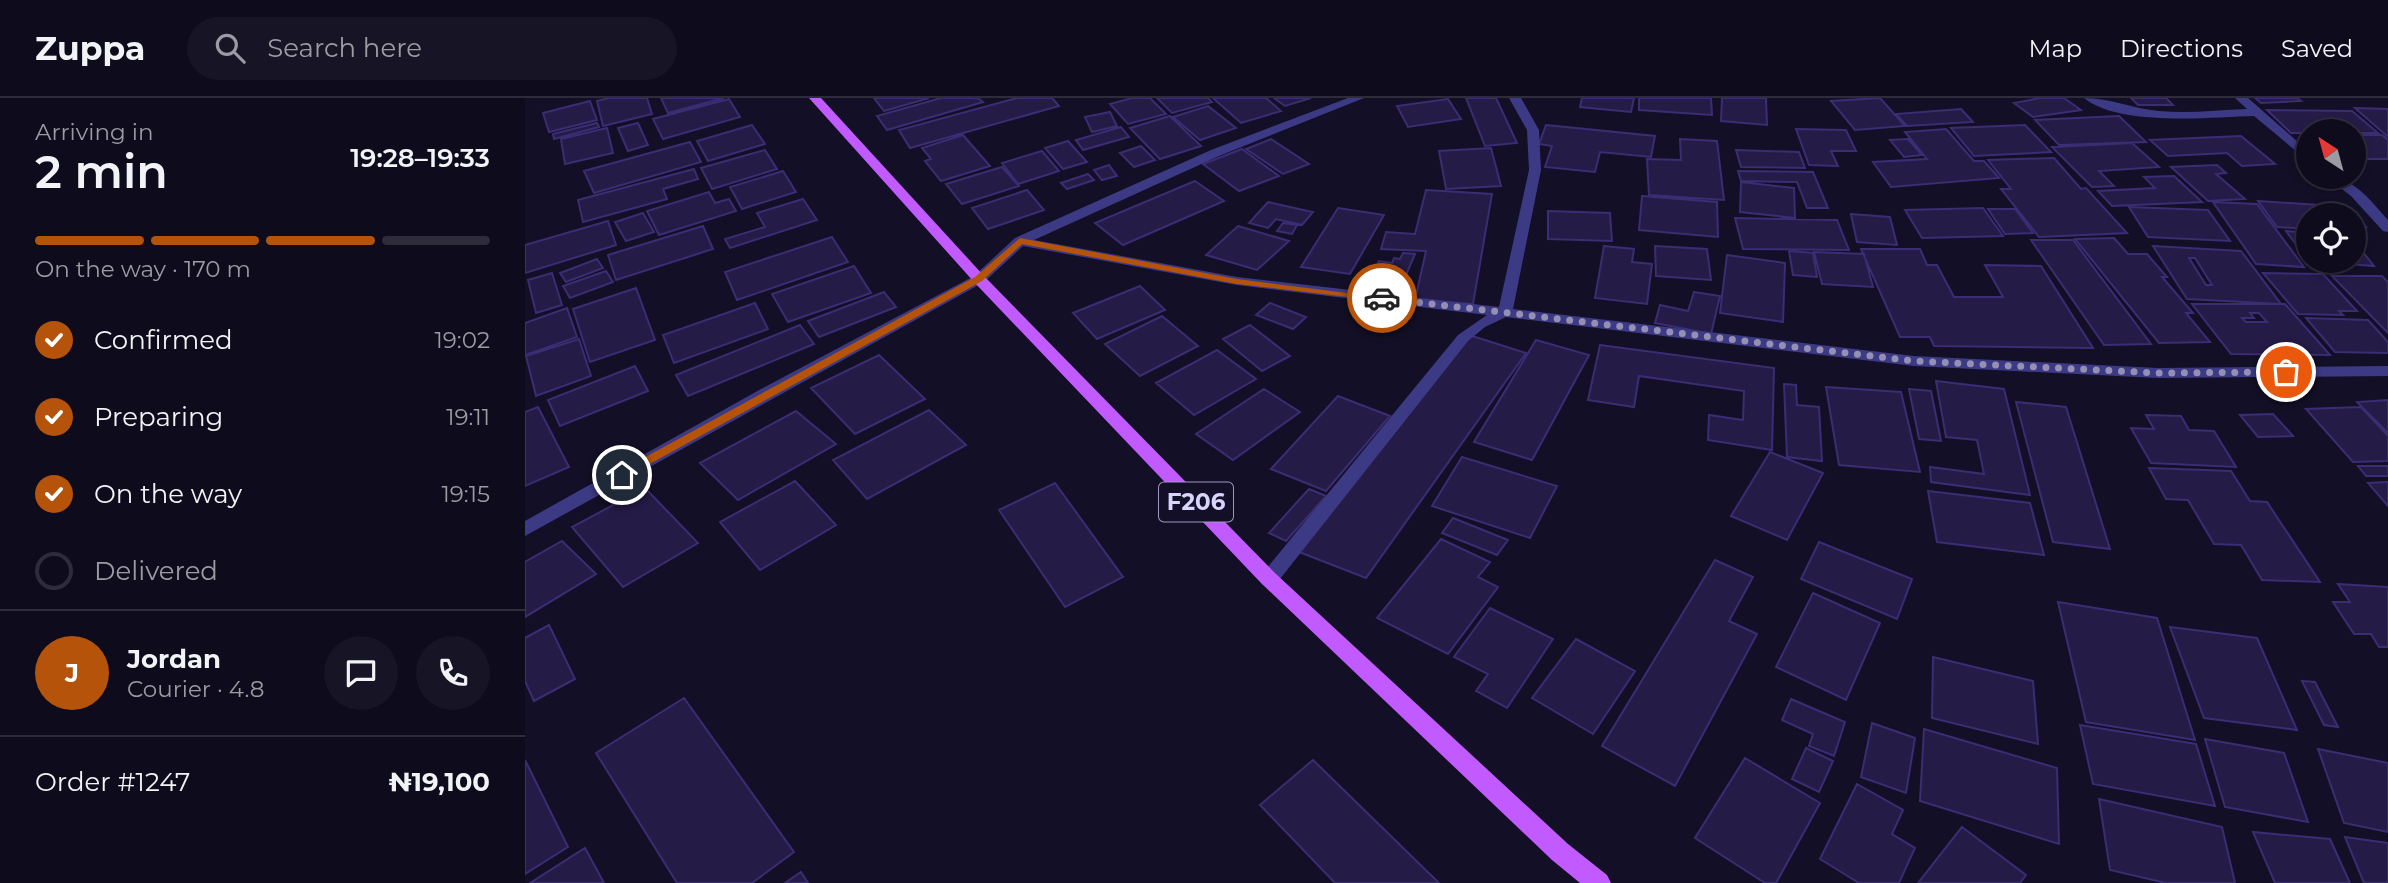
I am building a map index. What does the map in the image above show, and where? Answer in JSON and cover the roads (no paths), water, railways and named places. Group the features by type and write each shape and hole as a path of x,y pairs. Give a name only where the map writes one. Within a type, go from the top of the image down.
{"main road":[{"name":"F206","path":"815,98 979,279 1269,579 1560,852 1599,883"}],"street":[{"path":"525,529 767,393 979,279 1020,241 1215,153 1358,98"},
{"path":"1505,312 1535,170 1533,130 1515,98"},
{"path":"2090,98 2122,109 2161,115 2258,112"},
{"path":"2241,98 2296,145"},
{"path":"2349,189 2388,228"},
{"path":"1020,241 1237,281 1914,361 2158,373 2388,371"},
{"path":"1269,579 1463,338 1479,324 1505,312"}]}
